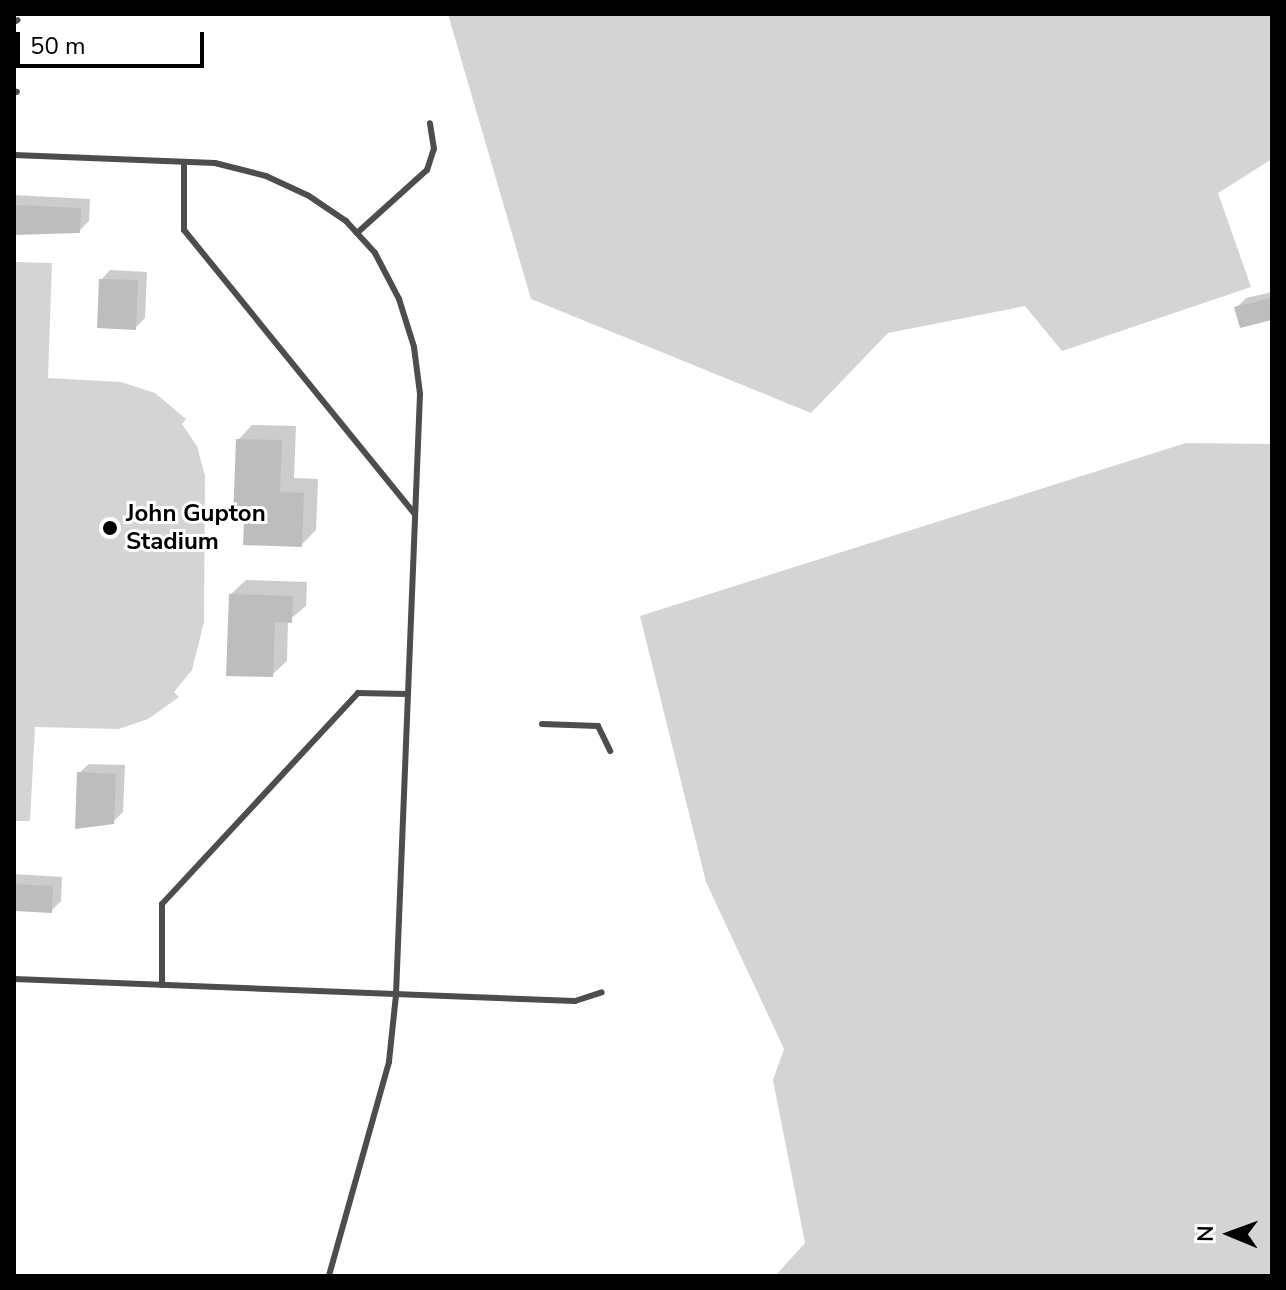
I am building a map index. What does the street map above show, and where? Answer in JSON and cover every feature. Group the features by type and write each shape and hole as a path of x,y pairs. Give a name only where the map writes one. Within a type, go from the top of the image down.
{"lane":[{"path":"357,233 427,170 434,149 430,123"},
{"path":"14,155 184,162 266,176 309,196 357,233 375,253 399,299 414,347 420,394 396,995 389,1062 329,1276"},
{"path":"184,162 184,230 415,513"},
{"path":"162,985 162,904 358,693 407,694"},
{"path":"542,724 598,726 610,751"},
{"path":"14,979 575,1001 602,992"}],"shaded area":[{"path":"448,14 1272,14 1272,159 1218,193 1251,287 1062,351 1025,306 888,333 811,413 531,299"},
{"name":"John Gupton Stadium","path":"14,262 52,263 48,378 121,382 155,393 186,419 182,424 197,446 205,476 204,622 192,670 174,692 179,697 148,719 119,729 35,727 30,821 14,821"},
{"path":"1186,443 1272,444 1272,1276 775,1276 805,1243 773,1080 784,1049 706,882 640,616"}],"building":[{"path":"14,205 81,208 80,233 14,235"},
{"path":"99,279 138,280 136,330 97,328"},
{"path":"1272,298 1272,320 1240,328 1234,307"},
{"path":"236,439 282,440 280,492 304,493 302,547 243,545 244,520 233,519"},
{"path":"229,594 293,596 292,623 275,622 273,677 226,676"},
{"path":"77,772 116,774 114,824 75,829"},
{"path":"14,884 53,886 52,913 14,911"}],"place":[{"name":"John Gupton Stadium","path":"110,528"}]}
